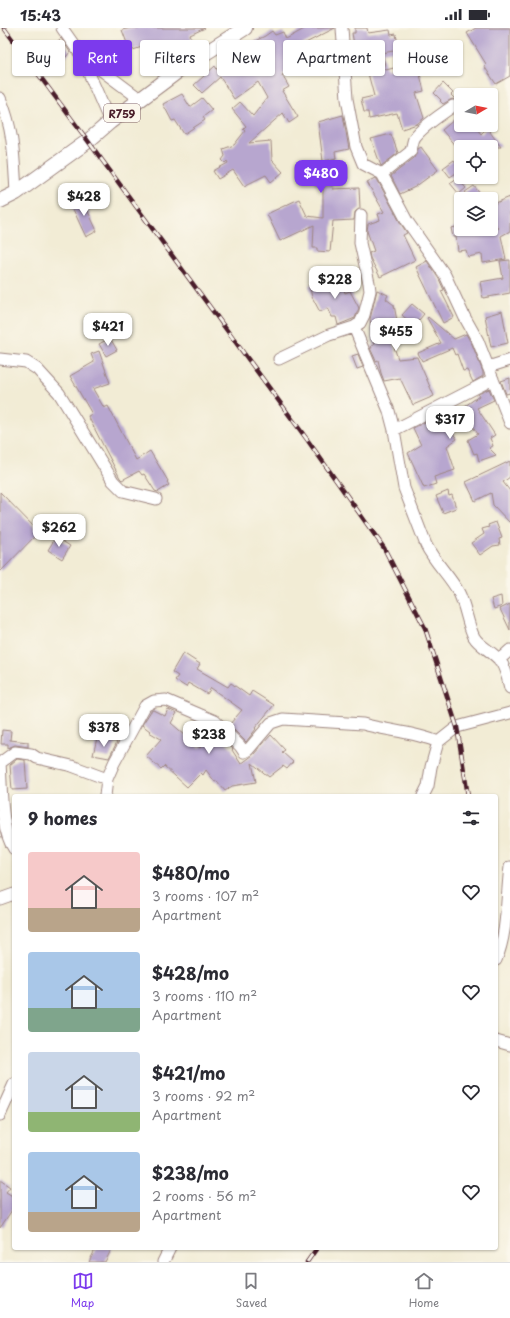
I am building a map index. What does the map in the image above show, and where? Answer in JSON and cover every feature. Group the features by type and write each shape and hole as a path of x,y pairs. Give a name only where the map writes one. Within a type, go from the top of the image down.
{"main road":[{"name":"R759","path":"0,201 16,193 88,141 110,122 185,66 245,28"}],"street":[{"path":"62,28 73,44"},
{"path":"342,28 347,99 356,147 363,164 382,174 407,221 445,275 464,316 478,341 510,423"},
{"path":"90,76 110,122"},
{"path":"109,76 140,100"},
{"path":"0,98 12,132 16,193"},
{"path":"382,174 410,152 415,138 422,130 453,106"},
{"path":"279,358 329,335 354,327 360,323 370,291 360,243 361,215"},
{"path":"354,327 389,411 394,430 404,488 426,545 430,553 454,583 460,595 474,637 499,660 507,676 510,688"},
{"path":"0,359 26,362 37,369 59,393 113,481 123,491 156,499"},
{"path":"488,367 510,360"},
{"path":"394,430 493,379"},
{"path":"499,660 510,650"},
{"path":"105,794 108,779 114,762 145,706 154,701 166,700 215,721 244,752 248,750 271,723 283,719 363,724 406,732 438,742"},
{"path":"424,794 428,786 438,742 457,727 510,713"},
{"path":"12,846 4,824 1,804 0,763 15,752 31,754 37,758 72,766 108,779"},
{"path":"498,955 501,948 503,934 510,867"},
{"path":"0,899 12,895"},
{"path":"498,1042 510,1045"},
{"path":"0,1115 12,1088"},
{"path":"163,1262 169,1250"}],"building":[{"path":"131,28 205,28 190,35 192,40 140,40 140,48 132,50 132,40 126,40 122,30"},
{"path":"306,28 335,28 312,40 283,40 282,75 289,87 282,91 298,117 289,123 283,113 249,143 271,141 272,160 283,172 271,182 266,175 244,186 233,170 218,179 213,171 228,163 227,161 225,163 222,160 225,156 223,149 234,145 245,131 243,129 246,126 232,109 240,102 253,116 267,98 258,82 234,99 220,77 202,93 194,85 204,76 209,76 209,71 215,66 217,69 217,76 275,76 275,40 257,40 272,31 275,35 283,32 286,39"},
{"path":"355,28 367,28 368,33 390,30 391,35 396,34 397,40 393,40 393,51 385,52 385,40 353,40 352,33 355,33"},
{"path":"476,28 510,28 510,76 496,84 484,66 486,64 467,33"},
{"path":"65,44 70,52 66,57 65,56"},
{"path":"385,66 386,70 393,68 393,76 420,76 424,91 416,93 424,118 417,124 402,129 397,113 369,119 368,112 364,112 361,99 374,96 369,76 385,76"},
{"path":"443,83 453,93 451,95 454,100 452,99 443,104 434,93"},
{"path":"182,94 190,107 202,98 212,110 203,117 205,120 184,134 175,120 172,121 163,104"},
{"path":"343,115 349,149 335,152 336,158 326,161 333,189 359,188 360,208 355,212 354,220 333,221 330,252 317,251 317,248 313,248 314,225 280,241 267,214 299,199 307,216 323,218 323,182 315,184 312,169 322,166 323,161 318,122"},
{"path":"454,120 454,132 479,132 481,134 483,132 490,132 496,140 454,140 454,145 442,130"},
{"path":"391,134 398,153 381,166 371,139"},
{"path":"421,147 438,170 415,187 400,194 391,176 414,158 418,149"},
{"path":"454,160 454,174 450,177 443,168"},
{"path":"375,178 377,179 407,233 403,235 415,260 380,277 370,258 369,253 374,251 367,231 368,224 380,220 378,214 384,212 367,182"},
{"path":"454,180 454,184 462,184 466,188 461,192 457,192 450,183"},
{"path":"474,186 479,192 465,192"},
{"path":"81,196 97,231 86,237 72,207 75,205 73,199"},
{"path":"510,197 510,231 501,236 506,259 483,263 482,254 468,257 466,250 458,251 456,237 453,237 451,228 454,227 454,236 498,236 498,202"},
{"path":"510,260 510,293 483,298 480,282 503,278 500,261"},
{"path":"427,261 439,279 444,290 441,291 454,317 443,323 416,267"},
{"path":"341,279 345,293 350,291 359,308 355,318 338,325 336,317 332,317 328,308 320,312 312,297 309,285"},
{"path":"377,290 388,295 386,299 394,305 400,337 391,338 398,359 417,357 434,396 413,405 400,378 384,381 378,360 376,361 370,348 374,345 370,319"},
{"path":"412,304 424,314 414,326 402,315"},
{"path":"502,311 508,343 491,347 485,316"},
{"path":"428,317 454,339 466,334 472,344 483,372 483,376 473,382 467,370 463,371 457,354 455,355 452,348 422,361 418,353 441,343 427,318"},
{"path":"110,338 117,350 106,356 99,344"},
{"path":"99,351 110,383 93,389 104,408 108,406 136,460 150,451 169,485 158,492 155,491 144,474 142,475 139,471 122,480 120,478 88,416 92,414 70,376 94,362 91,354"},
{"path":"358,354 363,367 357,369 352,356"},
{"path":"510,378 510,393 506,394 501,381"},
{"path":"489,389 494,400 477,408 495,435 490,438 493,446 489,448 496,455 479,461 477,453 474,454 468,440 478,434 469,421 450,429 457,439 447,446 455,470 434,477 436,484 424,488 408,453 421,445 413,428 457,408 458,411 479,396 478,394"},
{"path":"510,461 510,477 503,482 510,491 510,523 493,505 491,493 475,501 466,482"},
{"path":"448,491 449,496 452,495 456,508 443,513 436,496"},
{"path":"0,492 39,532 0,572"},
{"path":"496,522 502,538 499,539 500,545 493,546 480,555 471,543 484,534 482,529 489,527 488,525"},
{"path":"56,537 70,546 62,559 48,550"},
{"path":"501,596 502,606 494,609 491,599"},
{"path":"510,604 510,630 500,609"},
{"path":"183,653 200,664 197,669 228,687 231,683 249,696 252,691 274,705 255,728 256,729 246,742 229,725 242,710 211,688 207,694 188,683 186,687 175,680 178,676 172,672"},
{"path":"168,709 177,713 171,723 200,748 215,731 233,749 232,750 241,764 253,755 271,735 285,750 282,752 293,762 287,769 283,766 269,777 252,763 256,782 232,786 225,791 217,781 215,782 206,770 203,775 201,773 187,787 164,766 161,769 146,756 161,739 149,732 150,731 142,725 151,711 153,710 165,716"},
{"path":"2,730 11,731 10,740 28,742 28,747 15,745 8,748 8,744 1,744"},
{"path":"97,738 117,742 109,758 93,755"},
{"path":"17,759 25,760 27,789 12,790 10,765"},
{"path":"0,1180 10,1187 6,1192 12,1196 12,1210 0,1228"},
{"path":"95,1250 111,1250 105,1262 89,1262"}],"railway":[{"path":"4,28 306,438 384,548 425,628 457,727 468,794"},
{"path":"307,1262 316,1250"}]}
